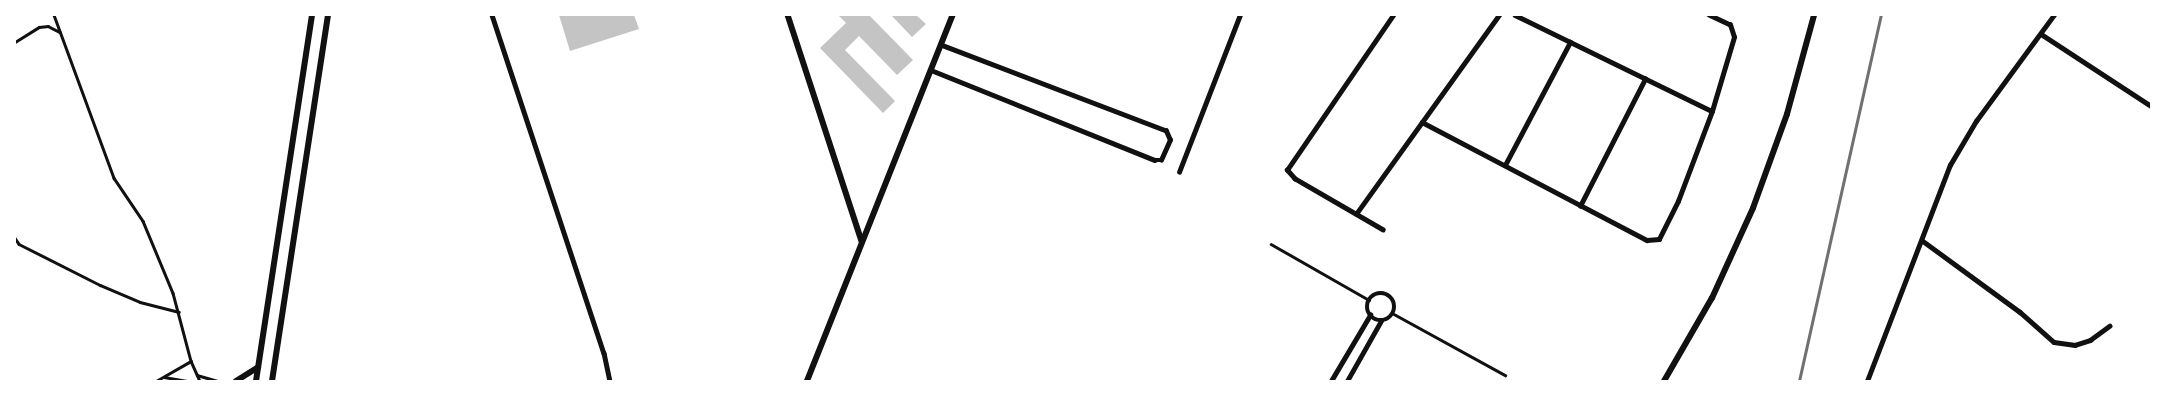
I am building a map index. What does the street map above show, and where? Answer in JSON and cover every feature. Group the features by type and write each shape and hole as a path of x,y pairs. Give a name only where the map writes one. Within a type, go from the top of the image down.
{"main road":[{"path":"256,381 312,15"},
{"path":"272,381 328,15"},
{"path":"1664,381 1699,323 1750,215 1787,114 1814,15"},
{"path":"236,381 258,367"}],"street":[{"path":"492,15 604,353 610,381"},
{"path":"788,15 862,241"},
{"path":"807,381 953,15"},
{"path":"1179,172 1240,15"},
{"path":"1383,230 1290,175 1288,166 1393,15"},
{"path":"1356,214 1499,15"},
{"path":"1515,15 1712,111"},
{"path":"1422,122 1648,240 1658,239 1678,201 1712,111 1734,32 1730,25 1709,15"},
{"path":"1867,381 1950,165 1962,143 2054,15"},
{"path":"2041,34 2151,106"},
{"path":"1505,165 1570,42"},
{"path":"931,70 1155,160 1161,160 1170,140 1166,131 941,45"},
{"path":"1580,206 1645,79"},
{"path":"1922,241 2020,312 2054,342 2075,345 2090,340 2109,326"},
{"path":"1331,381 1370,315 1369,300 1377,294 1389,296 1395,304 1394,314 1381,321 1348,381"},
{"path":"1370,315 1381,321"}],"lane":[{"path":"54,15 114,178 143,221 178,312 191,361 200,381"},
{"path":"15,42 39,27 48,26 61,33"},
{"path":"15,238 20,244 100,285 140,302 178,312"},
{"path":"1271,244 1369,300"},
{"path":"1394,314 1505,375"},
{"path":"156,381 191,361"},
{"path":"197,375 218,381"},
{"path":"163,377 188,381"}],"building":[{"path":"559,15 634,15 639,29 570,51"},
{"path":"838,15 869,15 913,60 897,75 859,36 845,50 895,101 883,113 820,48 846,23"},
{"path":"891,15 916,15 926,24 912,37"}],"railway":[{"path":"1799,381 1881,15"}]}
